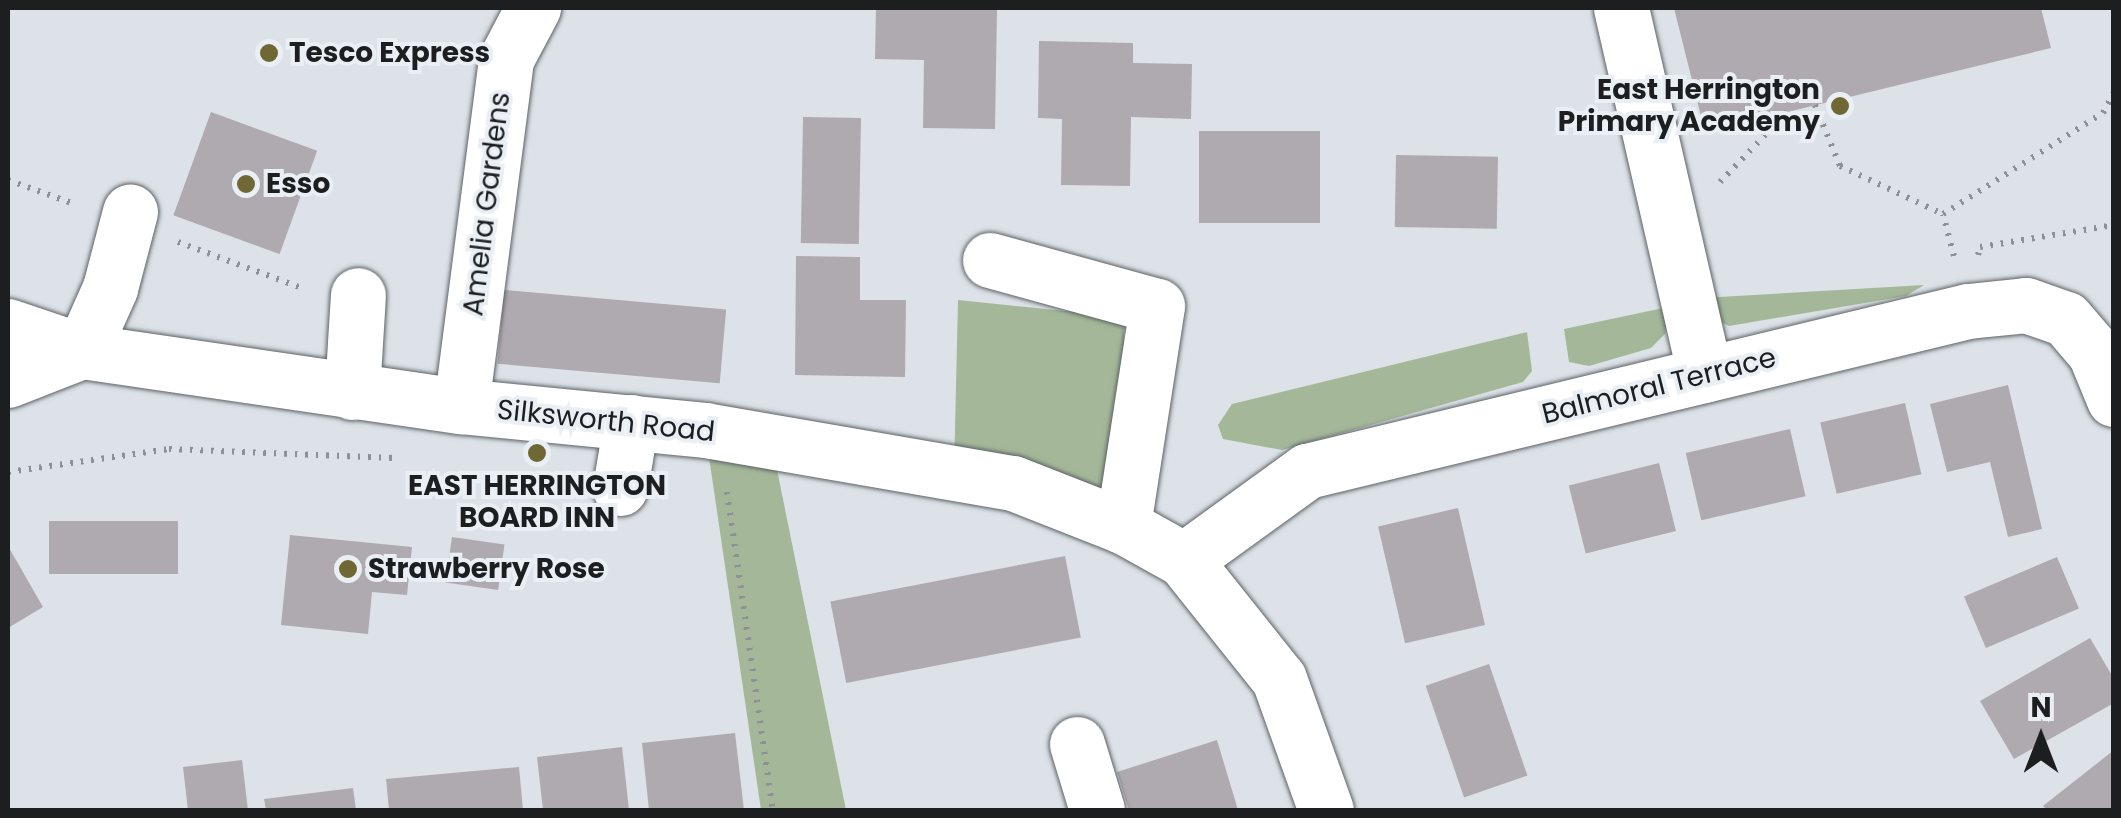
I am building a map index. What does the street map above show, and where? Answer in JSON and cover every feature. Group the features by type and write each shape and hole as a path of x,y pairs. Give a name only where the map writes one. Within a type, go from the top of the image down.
{"street":[{"name":"Amelia Gardens","path":"461,406 506,59 533,8"},
{"path":"1621,8 1704,375"},
{"path":"8,380 82,351 110,288 128,218"},
{"path":"990,259 1157,306 1123,526"},
{"path":"352,392 358,301"},
{"name":"Balmoral Terrace","path":"1184,560 1307,471 1968,310 2026,305 2066,319 2095,353 2114,400"},
{"name":"Silksworth Road","path":"8,326 82,351 461,406 718,432 1013,482 1123,526 1184,560 1279,679 1326,810"},
{"path":"620,488 631,422"},
{"path":"1077,744 1097,810"}],"path":[{"path":"1943,214 2103,113 2114,92"},
{"path":"1815,105 1840,166 1943,214"},
{"path":"1670,233 1788,111"},
{"path":"8,180 128,218 358,301"},
{"path":"1943,214 1948,233"},
{"path":"8,472 169,450 398,458 461,406"},
{"path":"718,432 772,810"}],"green space":[{"path":"1924,285 1906,296 1729,326 1710,317 1702,298"},
{"path":"958,300 1124,317 1123,526 954,472"},
{"path":"1668,307 1665,334 1651,348 1589,366 1569,362 1564,329"},
{"path":"1527,332 1532,371 1523,382 1282,450 1223,439 1218,425 1232,404"},
{"path":"705,430 771,440 846,810 761,810"}],"building":[{"path":"876,8 997,9 995,129 923,128 924,60 875,59"},
{"path":"1674,8 2041,8 2051,48 1705,132"},
{"path":"1039,41 1133,43 1133,63 1192,64 1191,119 1131,117 1130,186 1061,185 1062,119 1038,118"},
{"name":"Esso","path":"211,112 317,151 280,254 173,215"},
{"path":"803,117 861,118 859,244 801,243"},
{"path":"1199,131 1320,131 1320,223 1199,223"},
{"path":"1396,155 1498,157 1497,229 1395,227"},
{"path":"796,256 860,257 860,300 906,300 905,377 795,375"},
{"path":"504,290 726,309 720,383 498,364"},
{"path":"2008,385 2042,529 2008,537 1990,462 1947,472 1930,404"},
{"path":"1905,403 1921,474 1837,494 1820,423"},
{"path":"1790,429 1806,496 1701,520 1686,453"},
{"path":"1659,463 1676,531 1586,553 1569,485"},
{"path":"1458,508 1485,625 1405,643 1378,526"},
{"path":"49,521 178,521 178,574 49,574"},
{"name":"Strawberry Rose","path":"290,535 412,547 407,595 372,592 368,634 281,625"},
{"path":"452,537 504,544 498,590 446,583"},
{"path":"8,546 43,607 8,628"},
{"path":"1065,556 1081,637 846,683 830,602"},
{"path":"2057,557 2079,609 1986,648 1964,596"},
{"path":"2090,638 2114,679 2114,703 2014,759 1980,701"},
{"path":"1489,664 1527,776 1464,797 1426,686"},
{"path":"735,733 744,810 649,810 642,743"},
{"path":"1217,740 1238,810 1129,810 1117,772"},
{"path":"622,747 629,810 543,810 537,757"},
{"path":"2114,750 2114,810 2047,810 2043,806"},
{"path":"242,760 248,810 188,810 183,767"},
{"path":"519,767 523,810 389,810 386,779"},
{"path":"353,788 356,810 266,810 264,799"}],"place":[{"name":"Tesco Express","path":"269,53"},
{"name":"East Herrington Primary Academy","path":"1840,106"},
{"name":"Esso","path":"246,184"},
{"name":"EAST HERRINGTON BOARD INN","path":"537,453"},
{"name":"Strawberry Rose","path":"348,569"}]}
